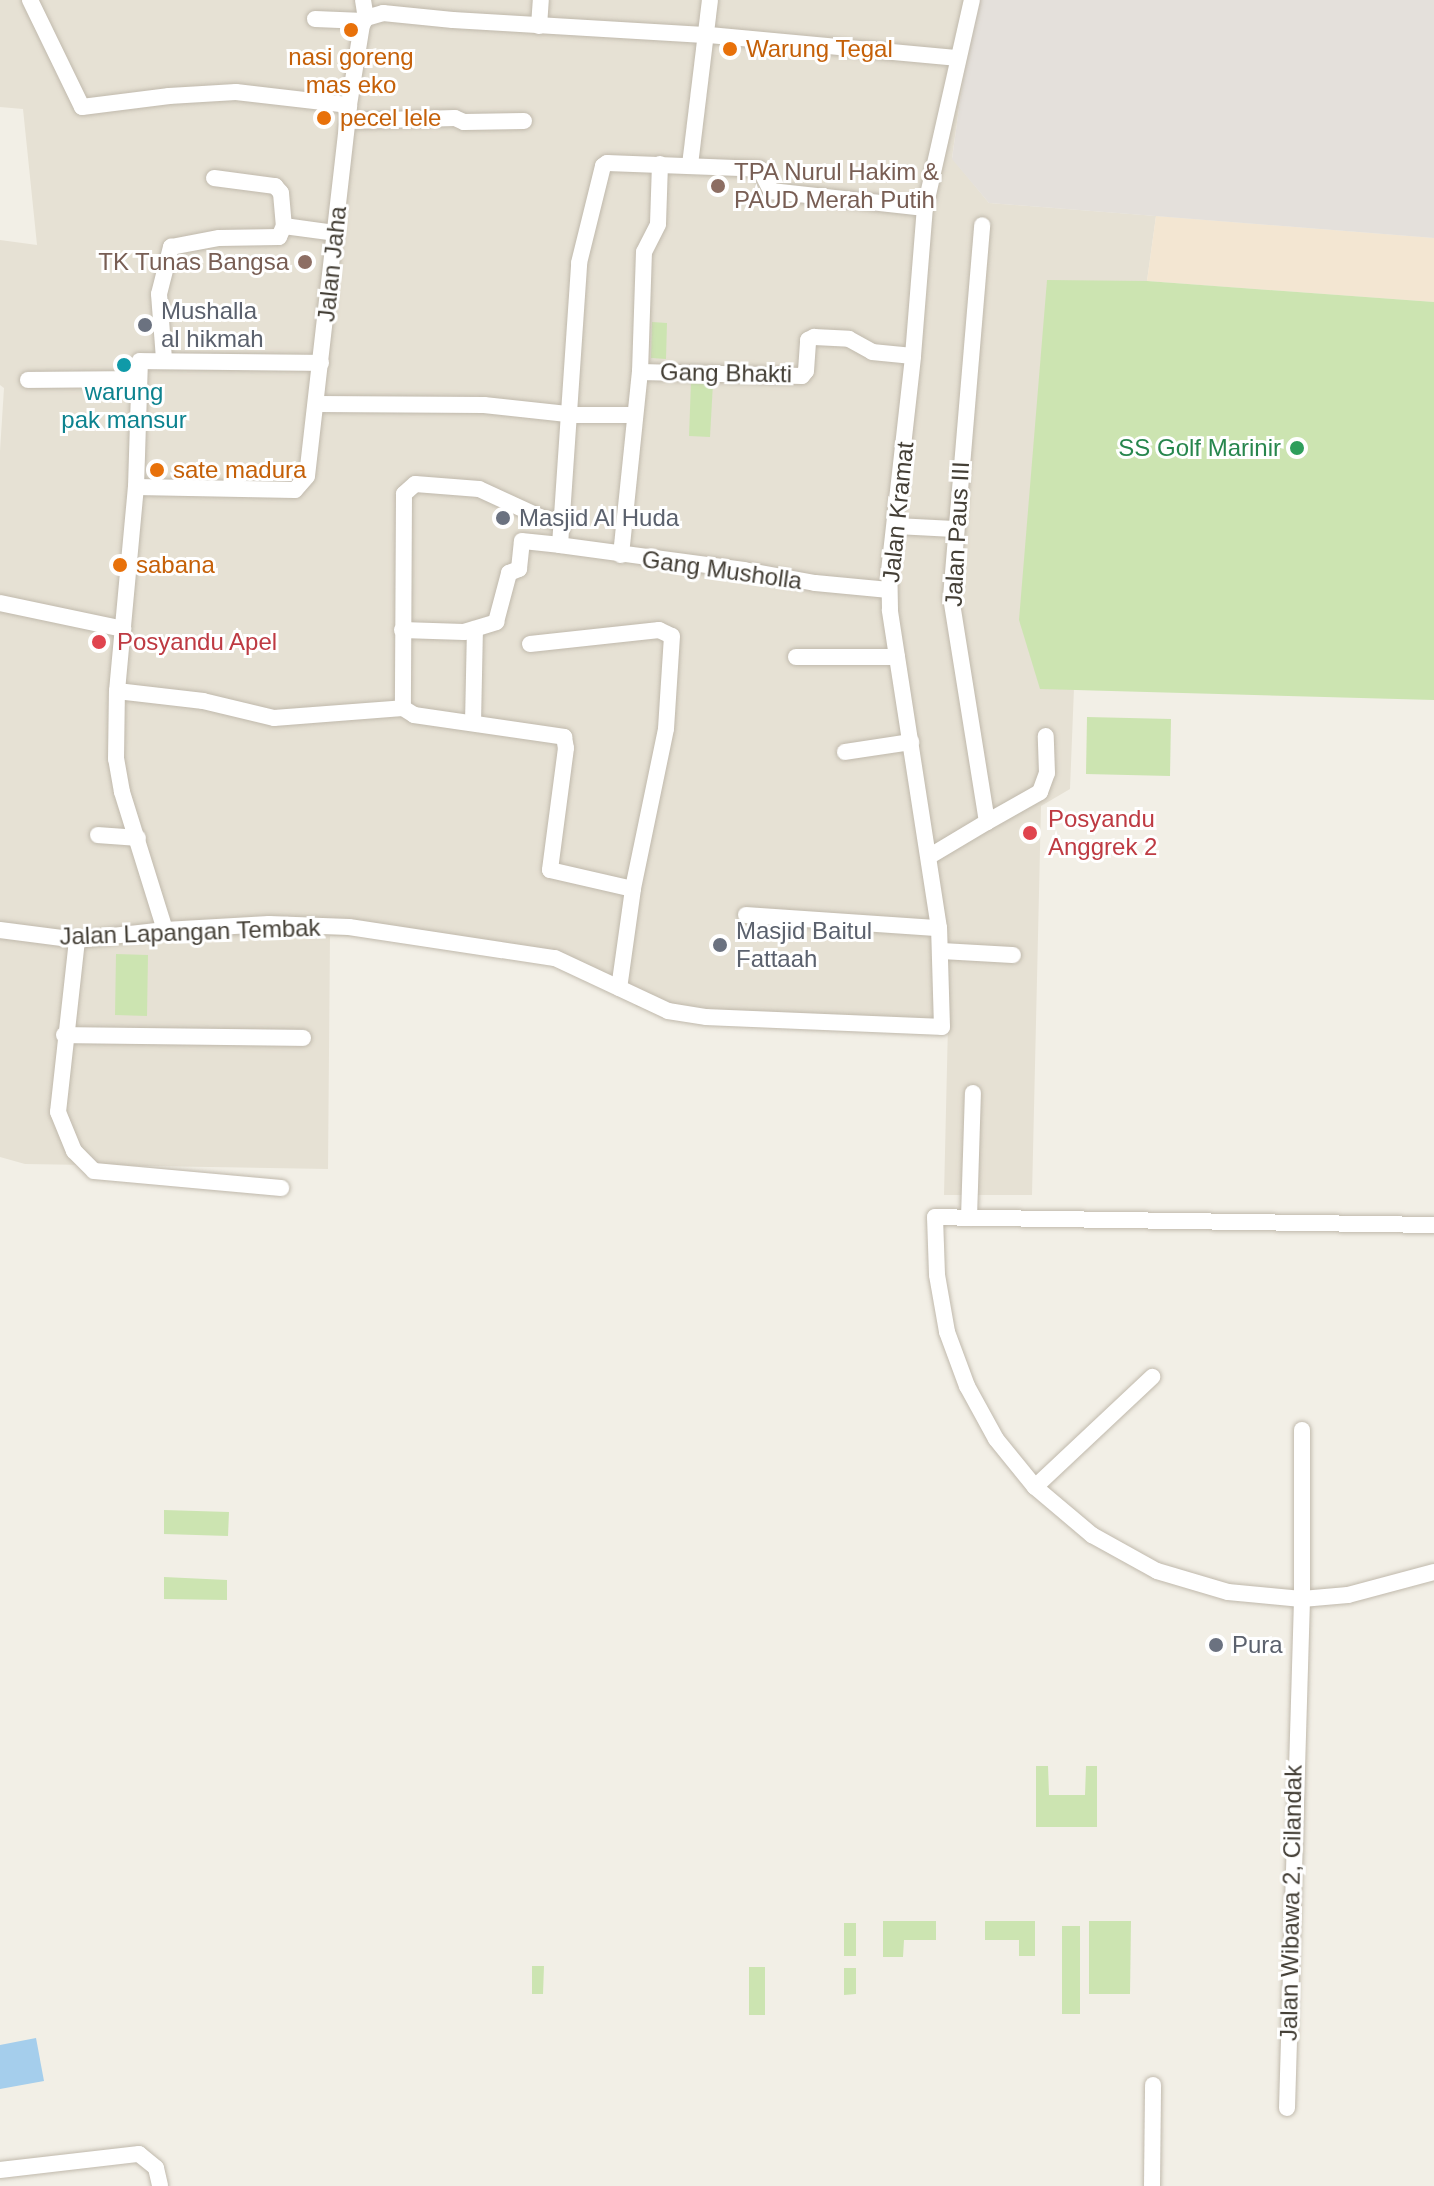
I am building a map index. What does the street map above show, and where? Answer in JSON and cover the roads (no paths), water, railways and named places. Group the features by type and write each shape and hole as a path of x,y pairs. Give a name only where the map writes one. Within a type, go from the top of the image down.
{"street":[{"path":"30,0 82,107 169,96 236,92 348,113 455,118 464,122 524,121"},
{"name":"Jalan Jaha","path":"136,487 295,490 307,476 348,113 365,19 363,0"},
{"path":"539,26 541,0"},
{"path":"690,165 709,35 710,0"},
{"name":"Jalan Kramat","path":"942,1027 939,928 889,590 925,208 956,58 972,0"},
{"path":"315,19 365,19 383,13 539,26 709,35 956,58"},
{"path":"640,372 644,252 658,224 660,164"},
{"path":"559,543 579,263 603,166 660,164 760,169 771,191 925,208"},
{"path":"164,359 159,294 171,247 219,238 279,237 284,226 281,193 275,186 214,178"},
{"name":"Jalan Paus III","path":"982,225 954,529 951,597 954,631 987,822"},
{"path":"284,226 335,233"},
{"name":"Gang Bhakti","path":"621,555 640,372 802,376 806,371 808,340 814,337 849,339 872,352 913,356"},
{"path":"165,930 122,792 116,759 117,691 136,487 140,361 321,363"},
{"path":"28,380 138,379"},
{"path":"316,404 484,405 568,414 635,415"},
{"path":"403,708 404,494 415,484 479,489 540,517 560,522"},
{"path":"896,526 954,529"},
{"name":"Gang Musholla","path":"475,629 496,622 509,573 519,569 522,541 559,543 839,587 889,590"},
{"path":"0,603 123,629"},
{"path":"402,630 475,629 473,723"},
{"path":"530,644 659,630 672,636 666,729 633,889 625,948 611,985"},
{"path":"796,657 897,657"},
{"path":"117,691 203,701 274,718 403,708 414,715 564,737 566,748 550,870 633,889"},
{"path":"930,856 1040,792 1047,773 1046,736"},
{"path":"845,752 911,742"},
{"path":"98,835 138,838"},
{"path":"746,915 939,928"},
{"name":"Jalan Lapangan Tembak","path":"0,930 77,940 165,930 269,924 349,927 555,958 668,1011 707,1017 942,1027"},
{"path":"77,940 64,1035 58,1112 74,1151 94,1171 281,1188"},
{"path":"941,951 1013,955"},
{"path":"64,1035 303,1038"},
{"path":"969,1218 973,1093"},
{"path":"1434,1225 935,1217 937,1275 947,1332 967,1386 996,1439 1035,1487 1092,1535 1157,1571 1228,1592 1302,1599 1348,1595 1434,1572"},
{"path":"1035,1487 1152,1377"},
{"name":"Jalan Wibawa 2, Cilandak","path":"1287,2108 1296,1697 1302,1599 1302,1430"},
{"path":"1152,2186 1153,2085"},
{"path":"0,2170 139,2154 156,2168 160,2186"}],"water":[{"path":"36,2038 44,2081 0,2089 0,2045"}],"place":[{"name":"nasi goreng mas eko","path":"351,30"},
{"name":"Warung Tegal","path":"730,49"},
{"name":"pecel lele","path":"324,118"},
{"name":"TPA Nurul Hakim & PAUD Merah Putih","path":"718,186"},
{"name":"TK Tunas Bangsa","path":"305,262"},
{"name":"Mushalla al hikmah","path":"145,325"},
{"name":"warung pak mansur","path":"124,365"},
{"name":"SS Golf Marinir","path":"1297,448"},
{"name":"sate madura","path":"157,470"},
{"name":"Masjid Al Huda","path":"503,518"},
{"name":"sabana","path":"120,565"},
{"name":"Posyandu Apel","path":"99,642"},
{"name":"Posyandu Anggrek 2","path":"1030,833"},
{"name":"Masjid Baitul Fattaah","path":"720,945"},
{"name":"Pura","path":"1216,1645"}]}
